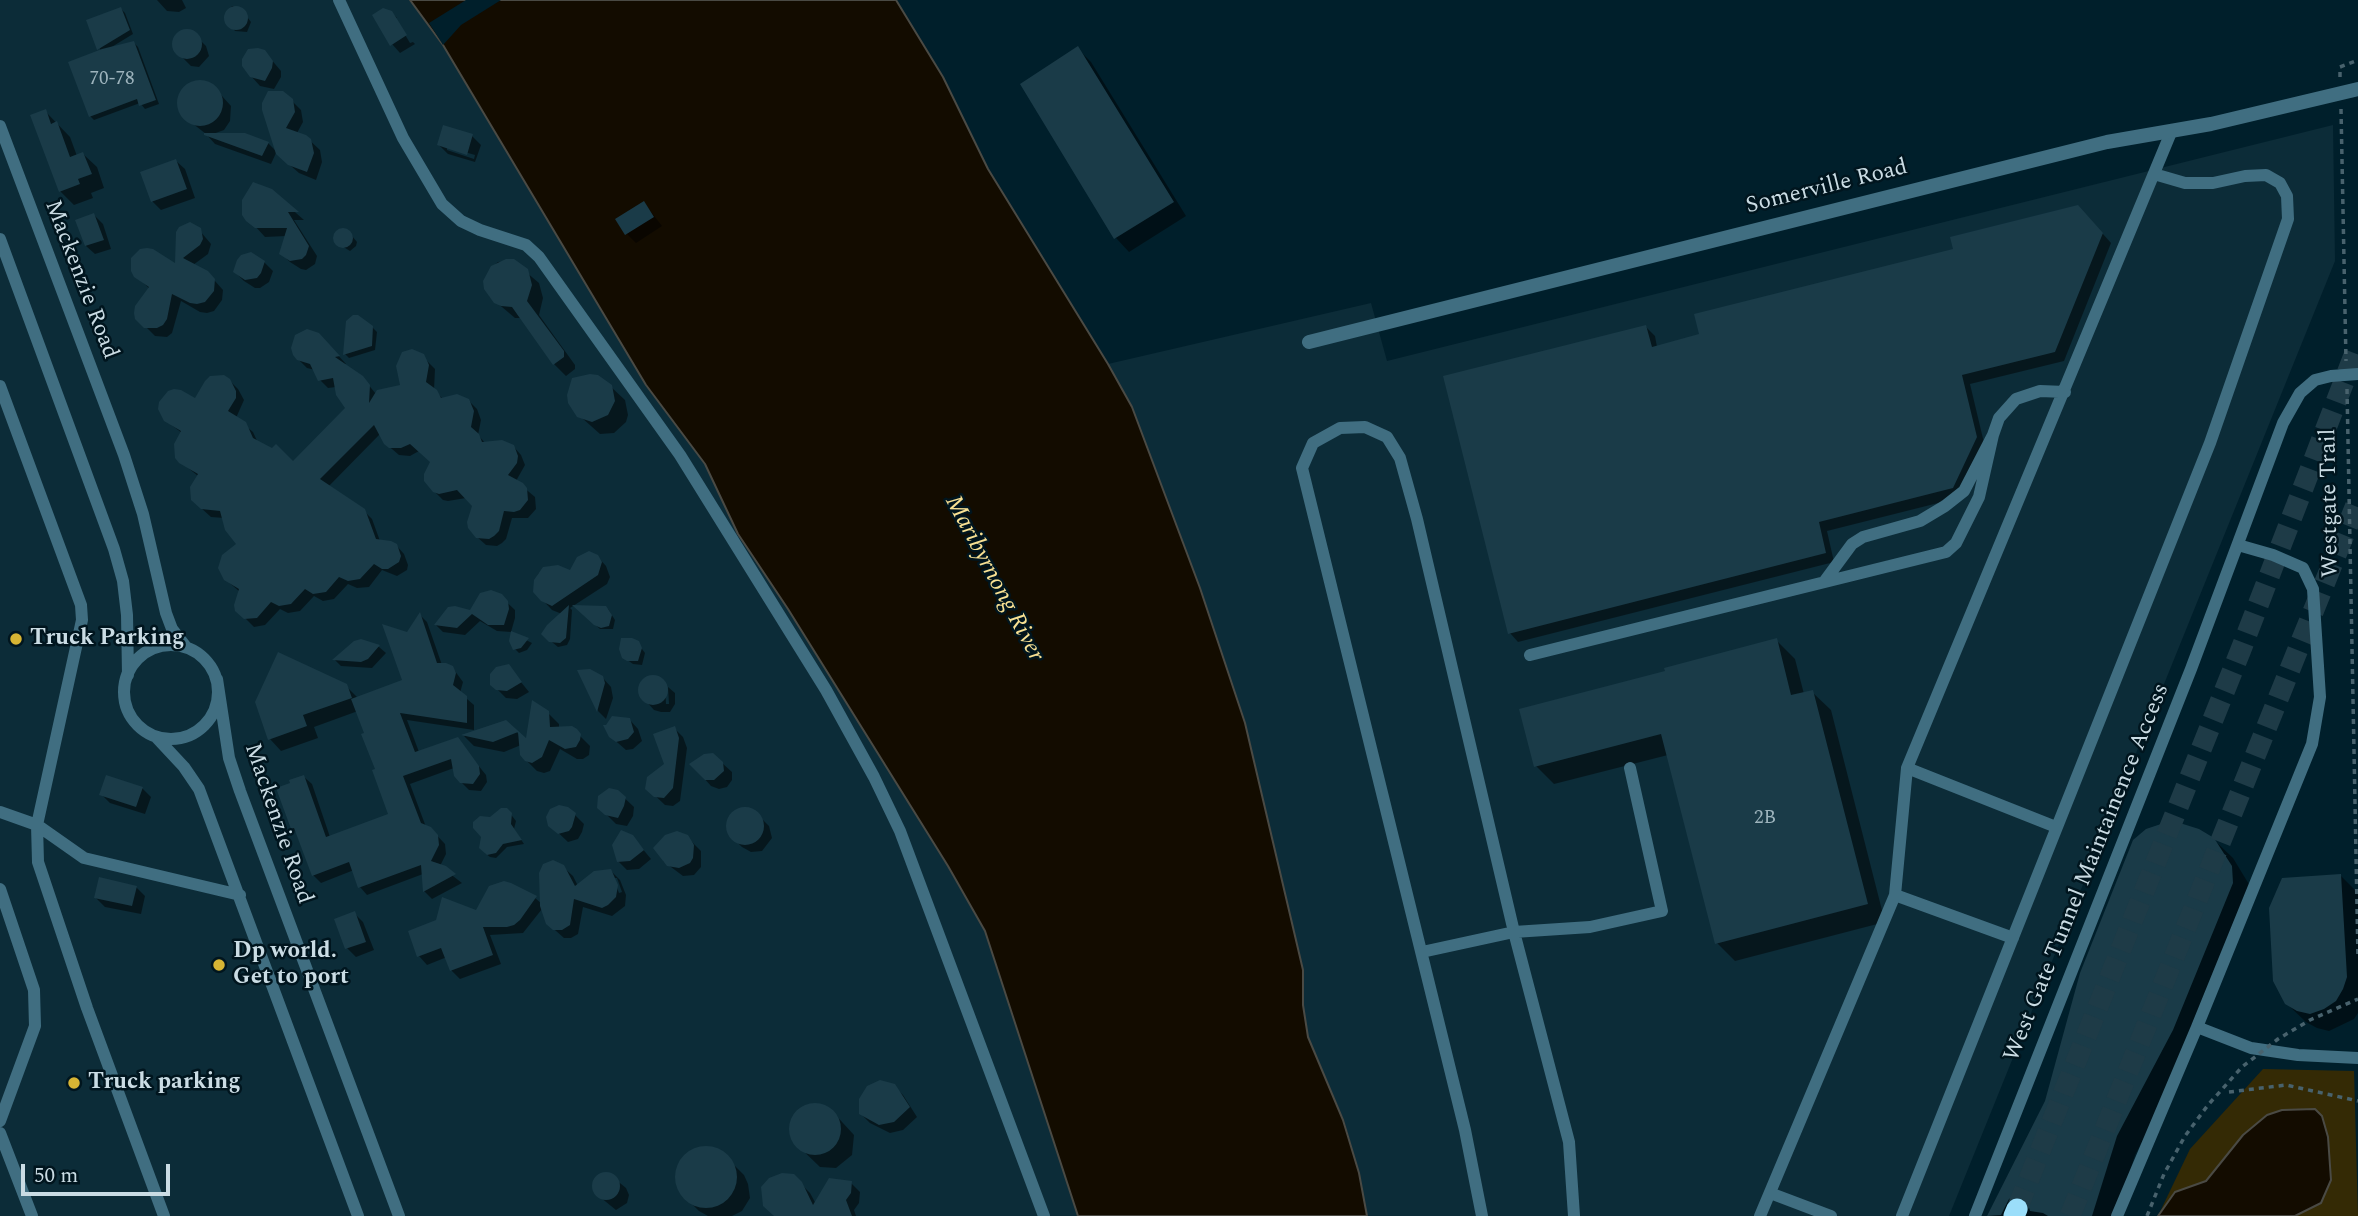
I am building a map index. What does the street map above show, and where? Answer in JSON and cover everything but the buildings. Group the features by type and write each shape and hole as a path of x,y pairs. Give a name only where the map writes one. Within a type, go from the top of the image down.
{"street":[{"name":"Somerville Road","path":"1309,342 2107,142 2211,124 2358,89"}],"lane":[{"path":"339,0 403,138 442,204 461,221 526,245 539,257 680,455 826,690 900,831 1044,1216"},
{"name":"Mackenzie Road","path":"0,126 128,467 143,514 166,613 172,629 186,647"},
{"path":"1760,1216 1895,895 1907,768 2172,130"},
{"path":"1902,1216 2210,443 2288,219 2287,196 2280,183 2266,175 2185,183 2154,174"},
{"path":"0,239 114,549 123,581 127,615 128,675 125,700 129,712 135,722 156,737 184,767 199,789 358,1216"},
{"name":"West Gate Tunnel Maintainence Access","path":"1975,1216 2191,669 2283,423 2300,393 2315,380 2352,374"},
{"path":"0,386 81,605 82,620 37,825 38,862 87,1008 164,1216"},
{"path":"1530,655 1946,552 1956,543 1979,497 1999,418 2016,399 2040,391 2064,392"},
{"path":"1482,1216 1465,1130 1302,468 1313,443 1340,428 1364,427 1387,437 1400,458 1417,519 1514,932 1569,1142 1574,1216"},
{"path":"1824,582 1852,544 1863,537 1920,522 1964,491 1993,435"},
{"path":"2117,1216 2312,744 2320,697 2313,589 2304,568 2238,545"},
{"path":"128,675 145,653 158,647 186,647 199,654 210,666 216,679 218,694 209,721 198,731 185,737 156,737"},
{"name":"Mackenzie Road","path":"216,679 229,758 240,791 400,1216"},
{"path":"1422,952 1514,932 1590,927 1662,911 1630,768"},
{"path":"1907,768 2056,827"},
{"path":"0,812 37,825 84,858 240,895"},
{"path":"0,889 34,990 35,1026 0,1121"},
{"path":"1895,895 2014,938"},
{"path":"2197,1027 2250,1048 2298,1055 2358,1058"},
{"path":"0,1133 33,1216"},
{"path":"1770,1193 1831,1216"}],"path":[{"name":"Westgate Trail","path":"2358,60 2340,67 2352,374 2358,958"},
{"path":"2147,1216 2164,1174 2185,1136 2242,1067 2278,1039 2310,1020 2358,999"},
{"path":"2229,1092 2286,1085 2358,1101"}],"shaded area":[{"path":"0,0 410,0 443,45 646,385 705,464 738,534 788,609 948,866 985,931 1078,1216 0,1216"},
{"path":"2333,125 2335,261 1949,1216 1367,1216 1359,1173 1344,1120 1308,1037 1303,1005 1303,970 1245,723 1200,588 1132,407 1108,364 1371,303 1387,361"},
{"path":"2263,1069 2354,1071 2358,1216 2158,1216 2190,1149"}],"water":[{"name":"Maribyrnong River","path":"410,0 896,0 943,77 988,169 1132,407 1200,588 1245,723 1303,970 1303,1005 1308,1037 1343,1120 1359,1173 1367,1216 1078,1216 985,931 948,866 788,609 738,534 705,464 646,385 443,45"},
{"path":"2315,1109 2322,1116 2328,1137 2331,1180 2321,1203 2295,1216 2158,1216 2175,1192 2206,1181 2243,1135 2267,1115 2282,1110"}],"pier":[{"path":"466,0 501,0 461,25 443,45 429,23"}],"tunnel":[{"path":"2017,1209 2240,652 2358,345"},
{"path":"2070,1216 2358,500"}],"place":[{"name":"Truck Parking","path":"16,639"},
{"name":"Dp world. Get to port","path":"219,965"},
{"name":"Truck parking","path":"74,1083"}]}
